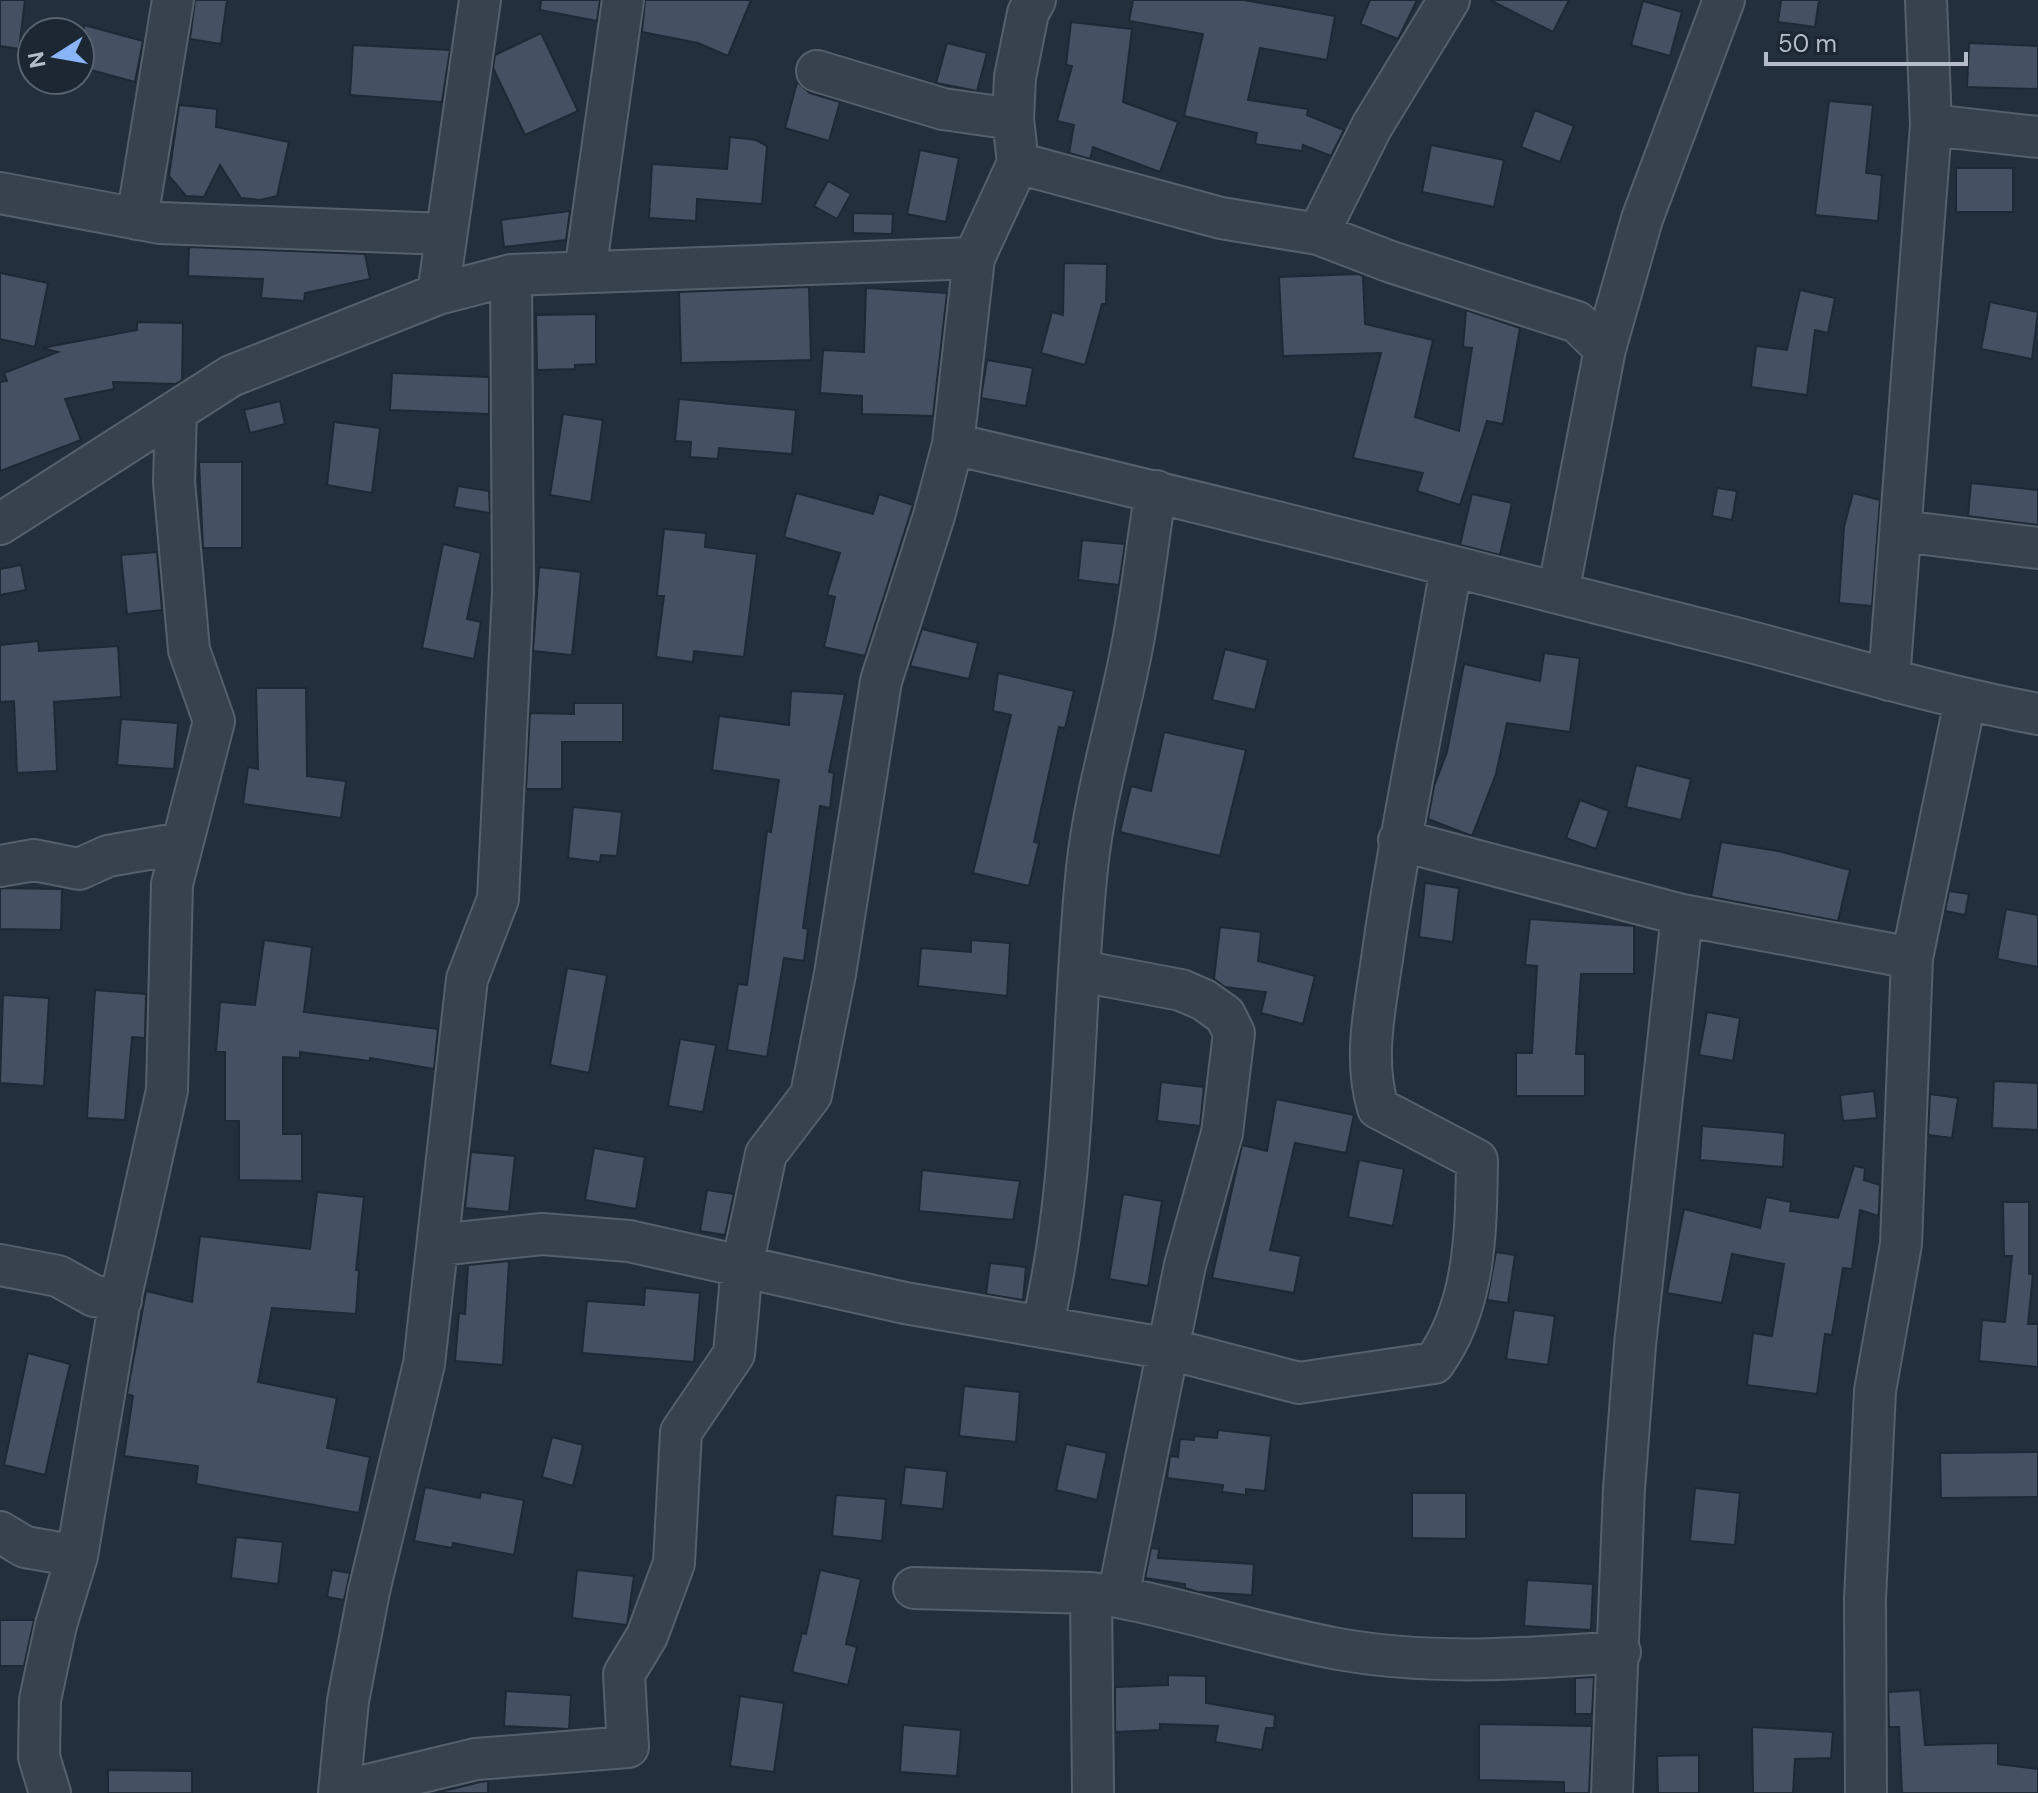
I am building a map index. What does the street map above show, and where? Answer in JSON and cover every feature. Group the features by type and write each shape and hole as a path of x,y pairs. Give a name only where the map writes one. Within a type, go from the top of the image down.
{"street":[{"path":"137,219 173,0"},
{"path":"438,294 480,0"},
{"path":"585,272 623,0"},
{"path":"1318,234 1372,126 1449,0"},
{"path":"1558,593 1605,349 1642,219 1724,0"},
{"path":"1889,680 1931,125 1926,0"},
{"path":"511,275 513,591 498,899 467,979 424,1364 369,1591 348,1701 339,1792 476,1759 628,1747 624,1674 647,1636 674,1563 681,1432 734,1354 742,1266 766,1154 811,1095 835,974 881,681 934,516 953,444 974,258 1018,163 1013,119 1015,77 1028,4"},
{"path":"817,71 943,109 1013,119"},
{"path":"1931,125 2038,137"},
{"path":"1018,163 1221,218 1318,234 1391,262 1531,304 1577,322 1605,349"},
{"path":"0,193 160,223 445,234"},
{"path":"0,524 231,376 438,294 511,275 974,258"},
{"path":"50,1793 39,1757 40,1700 56,1625 77,1556 121,1300 167,1090 172,884 214,721 189,650 174,482 176,411"},
{"path":"953,444 1156,491 1558,593 1965,701 2038,714"},
{"path":"1042,1327 1065,1189 1075,1101 1087,866 1109,744 1132,648 1156,491"},
{"path":"1901,531 2038,548"},
{"path":"438,1245 542,1234 629,1241 905,1303 1169,1349 1299,1383 1434,1363 1460,1319 1476,1232 1477,1160 1378,1108 1369,1066 1399,840 1430,695 1451,567"},
{"path":"1866,1793 1865,1599 1875,1391 1901,1244 1912,958 1965,701"},
{"path":"1399,840 1682,915 1912,958"},
{"path":"0,866 34,860 79,869 108,856 182,843"},
{"path":"1612,1793 1620,1652 1624,1489 1635,1345 1682,915"},
{"path":"1080,971 1181,990 1204,1000 1225,1015 1234,1033 1222,1133 1185,1265 1169,1349 1104,1595 1093,1793"},
{"path":"0,1265 58,1276 94,1296 121,1300"},
{"path":"0,1532 25,1547 77,1556"},
{"path":"914,1588 1104,1595 1201,1613 1335,1648 1482,1662 1620,1652"}],"building":[{"path":"0,0 25,0 23,16 16,16 16,49 0,46"},
{"path":"195,0 227,0 221,44 190,39"},
{"path":"541,0 600,0 597,21 540,10"},
{"path":"645,0 751,0 728,56 698,43 642,32"},
{"path":"1133,0 1244,0 1335,16 1327,60 1260,48 1248,100 1308,109 1307,115 1344,130 1331,156 1303,145 1302,151 1255,144 1257,133 1184,116 1203,34 1129,21"},
{"path":"1370,0 1417,0 1398,39 1360,24"},
{"path":"1490,0 1569,0 1553,32"},
{"path":"1781,0 1819,0 1815,27 1778,22"},
{"path":"1643,1 1682,12 1670,56 1631,45"},
{"path":"1071,22 1132,29 1123,102 1178,122 1160,172 1093,147 1090,159 1069,153 1074,125 1057,121 1072,66 1066,65"},
{"path":"96,28 143,41 135,82 96,71"},
{"path":"541,33 578,111 525,135 493,68 495,55"},
{"path":"947,43 987,53 977,91 936,83"},
{"path":"1969,43 2038,46 2038,89 1967,87"},
{"path":"353,45 450,50 442,102 350,95"},
{"path":"797,82 810,93 840,102 829,141 785,128"},
{"path":"1829,101 1873,105 1866,173 1882,175 1878,221 1815,215"},
{"path":"179,105 217,109 216,127 289,142 277,196 260,200 241,198 220,165 204,197 186,196 169,176"},
{"path":"1535,110 1574,126 1560,162 1521,147"},
{"path":"730,137 756,140 767,146 762,204 697,199 696,221 649,218 652,164 727,169"},
{"path":"1431,145 1504,160 1494,207 1422,192"},
{"path":"920,150 959,158 946,222 907,214"},
{"path":"1956,168 2013,168 2013,212 1956,212"},
{"path":"828,181 851,194 837,219 814,206"},
{"path":"570,211 566,240 504,247 501,220"},
{"path":"853,213 893,214 892,234 853,233"},
{"path":"189,247 365,254 370,279 305,293 304,301 261,298 263,279 188,276"},
{"path":"1064,263 1107,264 1106,304 1102,304 1085,365 1041,353 1052,312 1063,315"},
{"path":"0,273 48,283 35,347 0,339"},
{"path":"1363,276 1365,324 1433,340 1415,417 1459,431 1472,348 1463,347 1466,310 1520,328 1503,424 1487,421 1460,505 1417,491 1423,473 1353,458 1381,353 1283,356 1279,277"},
{"path":"809,287 811,360 681,363 679,292"},
{"path":"866,288 947,293 933,416 862,414 862,396 820,393 823,350 864,352"},
{"path":"1800,290 1835,298 1828,333 1815,330 1807,395 1751,387 1756,346 1787,350"},
{"path":"1990,302 2038,312 2032,359 1981,349"},
{"path":"596,314 596,364 575,365 575,369 537,370 536,315"},
{"path":"137,322 183,323 182,380 176,384 113,382 114,389 65,399 81,440 0,471 0,382 7,381 4,373 58,352 42,348 137,330"},
{"path":"987,360 1033,368 1026,406 981,398"},
{"path":"392,373 489,377 489,414 390,410"},
{"path":"679,399 796,410 792,454 719,448 718,459 690,457 691,442 675,441"},
{"path":"280,401 285,424 250,433 244,410"},
{"path":"563,414 603,420 591,502 550,495"},
{"path":"334,422 380,428 372,493 327,485"},
{"path":"199,462 242,462 242,548 203,548"},
{"path":"1971,483 2038,490 2038,525 1968,516"},
{"path":"458,486 489,491 490,513 454,507"},
{"path":"1717,488 1737,491 1732,520 1712,516"},
{"path":"796,493 873,514 879,494 913,505 865,656 824,647 835,597 827,595 840,553 784,537"},
{"path":"1853,493 1880,500 1872,606 1839,603 1844,527"},
{"path":"1472,494 1512,503 1500,555 1460,545"},
{"path":"664,529 706,533 705,547 757,554 744,657 694,651 693,662 656,657 664,596 657,596"},
{"path":"1082,540 1125,544 1119,585 1078,580"},
{"path":"443,544 481,553 467,619 481,622 474,659 422,648"},
{"path":"157,552 162,610 127,614 121,555"},
{"path":"21,565 26,590 0,595 0,569"},
{"path":"539,567 581,572 572,655 533,651"},
{"path":"922,629 978,643 969,679 910,666"},
{"path":"38,641 39,651 118,646 121,697 54,702 57,771 17,773 14,701 0,702 0,645"},
{"path":"1225,649 1268,660 1255,710 1212,700"},
{"path":"1544,653 1580,658 1570,732 1507,723 1496,774 1472,836 1428,819 1434,786 1447,752 1464,664 1540,681"},
{"path":"998,673 1074,691 1065,728 1059,727 1034,842 1039,843 1029,886 973,873 1011,715 993,711"},
{"path":"256,688 306,688 307,776 346,781 341,818 243,804 248,767 258,769"},
{"path":"791,691 845,694 829,772 834,773 830,808 820,806 803,928 808,929 804,961 784,958 767,1057 727,1050 738,984 747,985 767,831 771,832 779,780 712,770 719,716 789,725"},
{"path":"574,703 623,703 623,742 562,742 562,789 526,789 530,713 574,714"},
{"path":"121,719 178,723 174,769 117,765"},
{"path":"1164,732 1246,750 1220,856 1120,832 1131,786 1151,791"},
{"path":"1636,765 1691,779 1681,820 1626,807"},
{"path":"1580,800 1609,811 1596,849 1566,838"},
{"path":"573,807 622,812 617,856 601,855 600,862 568,858"},
{"path":"1721,842 1778,851 1850,870 1838,921 1711,897"},
{"path":"1425,883 1459,888 1453,942 1419,937"},
{"path":"0,888 62,889 61,930 0,929"},
{"path":"1949,891 1969,894 1965,915 1945,911"},
{"path":"2006,909 2038,915 2038,967 1997,959"},
{"path":"1530,919 1634,926 1634,974 1581,974 1576,1054 1585,1054 1585,1096 1516,1096 1516,1053 1532,1053 1537,966 1525,965"},
{"path":"1220,927 1261,932 1258,961 1315,976 1303,1024 1261,1013 1266,992 1225,987 1214,979"},
{"path":"264,940 312,947 304,1012 438,1029 434,1069 370,1058 370,1061 300,1052 300,1058 283,1057 283,1134 302,1134 302,1181 239,1180 239,1121 225,1121 225,1052 216,1052 220,1002 255,1005"},
{"path":"971,940 1010,943 1007,996 918,986 921,948 971,952"},
{"path":"567,968 607,975 589,1073 550,1065"},
{"path":"95,990 146,994 145,1038 132,1037 125,1120 87,1118"},
{"path":"3,995 49,998 44,1086 0,1083"},
{"path":"1707,1012 1740,1018 1733,1061 1699,1055"},
{"path":"680,1039 716,1045 703,1112 668,1106"},
{"path":"1994,1081 2038,1083 2038,1130 1992,1128"},
{"path":"1161,1082 1204,1087 1200,1126 1157,1121"},
{"path":"1874,1091 1877,1118 1843,1121 1840,1095"},
{"path":"1930,1094 1958,1098 1952,1138 1928,1135"},
{"path":"1276,1099 1354,1115 1346,1153 1295,1143 1270,1250 1301,1256 1294,1293 1212,1278 1242,1145 1267,1151"},
{"path":"1702,1126 1785,1133 1783,1167 1700,1160"},
{"path":"594,1148 645,1157 636,1209 585,1200"},
{"path":"471,1152 515,1156 509,1212 465,1208"},
{"path":"1359,1160 1404,1169 1393,1226 1348,1217"},
{"path":"1854,1166 1865,1168 1864,1180 1880,1185 1879,1210 1878,1216 1860,1210 1852,1269 1843,1268 1832,1335 1825,1334 1817,1394 1747,1385 1753,1333 1772,1336 1784,1264 1732,1254 1722,1303 1667,1293 1684,1209 1760,1228 1766,1197 1791,1202 1790,1211 1838,1218"},
{"path":"922,1170 1020,1181 1013,1220 919,1211"},
{"path":"707,1190 734,1194 725,1235 700,1231"},
{"path":"317,1192 364,1197 356,1270 359,1270 356,1314 272,1308 258,1382 337,1398 327,1448 370,1457 359,1513 196,1484 198,1466 124,1456 133,1396 127,1394 146,1291 192,1302 200,1236 310,1249"},
{"path":"1123,1194 1162,1201 1148,1286 1109,1279"},
{"path":"2003,1202 2029,1202 2029,1274 2033,1274 2028,1324 2038,1324 2038,1367 1979,1361 1982,1320 2005,1322 2012,1256 2004,1256"},
{"path":"1496,1252 1515,1255 1508,1303 1487,1300"},
{"path":"509,1261 503,1365 455,1361 459,1313 465,1314 468,1265"},
{"path":"990,1263 1026,1267 1023,1300 986,1294"},
{"path":"645,1288 700,1293 694,1362 582,1353 587,1301 644,1305"},
{"path":"1514,1310 1555,1316 1548,1365 1506,1359"},
{"path":"28,1353 70,1364 45,1475 4,1465"},
{"path":"964,1386 1020,1392 1016,1442 959,1436"},
{"path":"1218,1430 1271,1436 1265,1491 1246,1489 1246,1495 1222,1492 1223,1485 1167,1478 1170,1456 1178,1457 1180,1439 1194,1440 1194,1436 1217,1438"},
{"path":"552,1437 583,1445 573,1486 542,1477"},
{"path":"1066,1444 1107,1453 1097,1500 1056,1490"},
{"path":"2038,1452 2038,1497 1941,1498 1940,1453"},
{"path":"905,1467 947,1471 943,1509 901,1505"},
{"path":"425,1487 480,1498 481,1492 524,1500 514,1555 453,1543 452,1548 414,1541"},
{"path":"1695,1488 1740,1493 1735,1545 1690,1541"},
{"path":"1412,1493 1466,1493 1466,1539 1412,1538"},
{"path":"836,1495 886,1499 882,1541 832,1536"},
{"path":"236,1537 283,1542 278,1584 231,1578"},
{"path":"1151,1548 1159,1549 1158,1558 1254,1564 1252,1595 1198,1592 1185,1588 1185,1584 1145,1578"},
{"path":"332,1570 350,1573 344,1600 327,1597"},
{"path":"577,1570 634,1576 627,1625 572,1618"},
{"path":"820,1570 861,1579 846,1644 857,1647 848,1685 792,1672 802,1633 806,1634"},
{"path":"1527,1580 1593,1584 1591,1630 1524,1626"},
{"path":"0,1620 34,1620 24,1666 0,1666"},
{"path":"1168,1675 1206,1676 1206,1703 1275,1715 1274,1728 1266,1728 1262,1750 1215,1742 1218,1726 1160,1724 1160,1730 1115,1732 1115,1687 1168,1685"},
{"path":"1594,1677 1592,1714 1575,1714 1575,1678"},
{"path":"1920,1690 1925,1745 1998,1743 1998,1764 2038,1769 2038,1793 1902,1793 1899,1727 1889,1727 1888,1692"},
{"path":"506,1691 571,1695 569,1729 504,1726"},
{"path":"740,1696 784,1703 774,1772 730,1766"},
{"path":"1479,1724 1592,1726 1589,1793 1564,1793 1564,1782 1479,1780"},
{"path":"903,1725 961,1730 957,1776 900,1772"},
{"path":"1752,1727 1833,1732 1831,1758 1795,1759 1793,1793 1753,1793"},
{"path":"1699,1755 1699,1793 1658,1793 1657,1756"},
{"path":"108,1770 192,1771 192,1793 108,1793"},
{"path":"488,1781 488,1793 436,1793 480,1782"}]}
